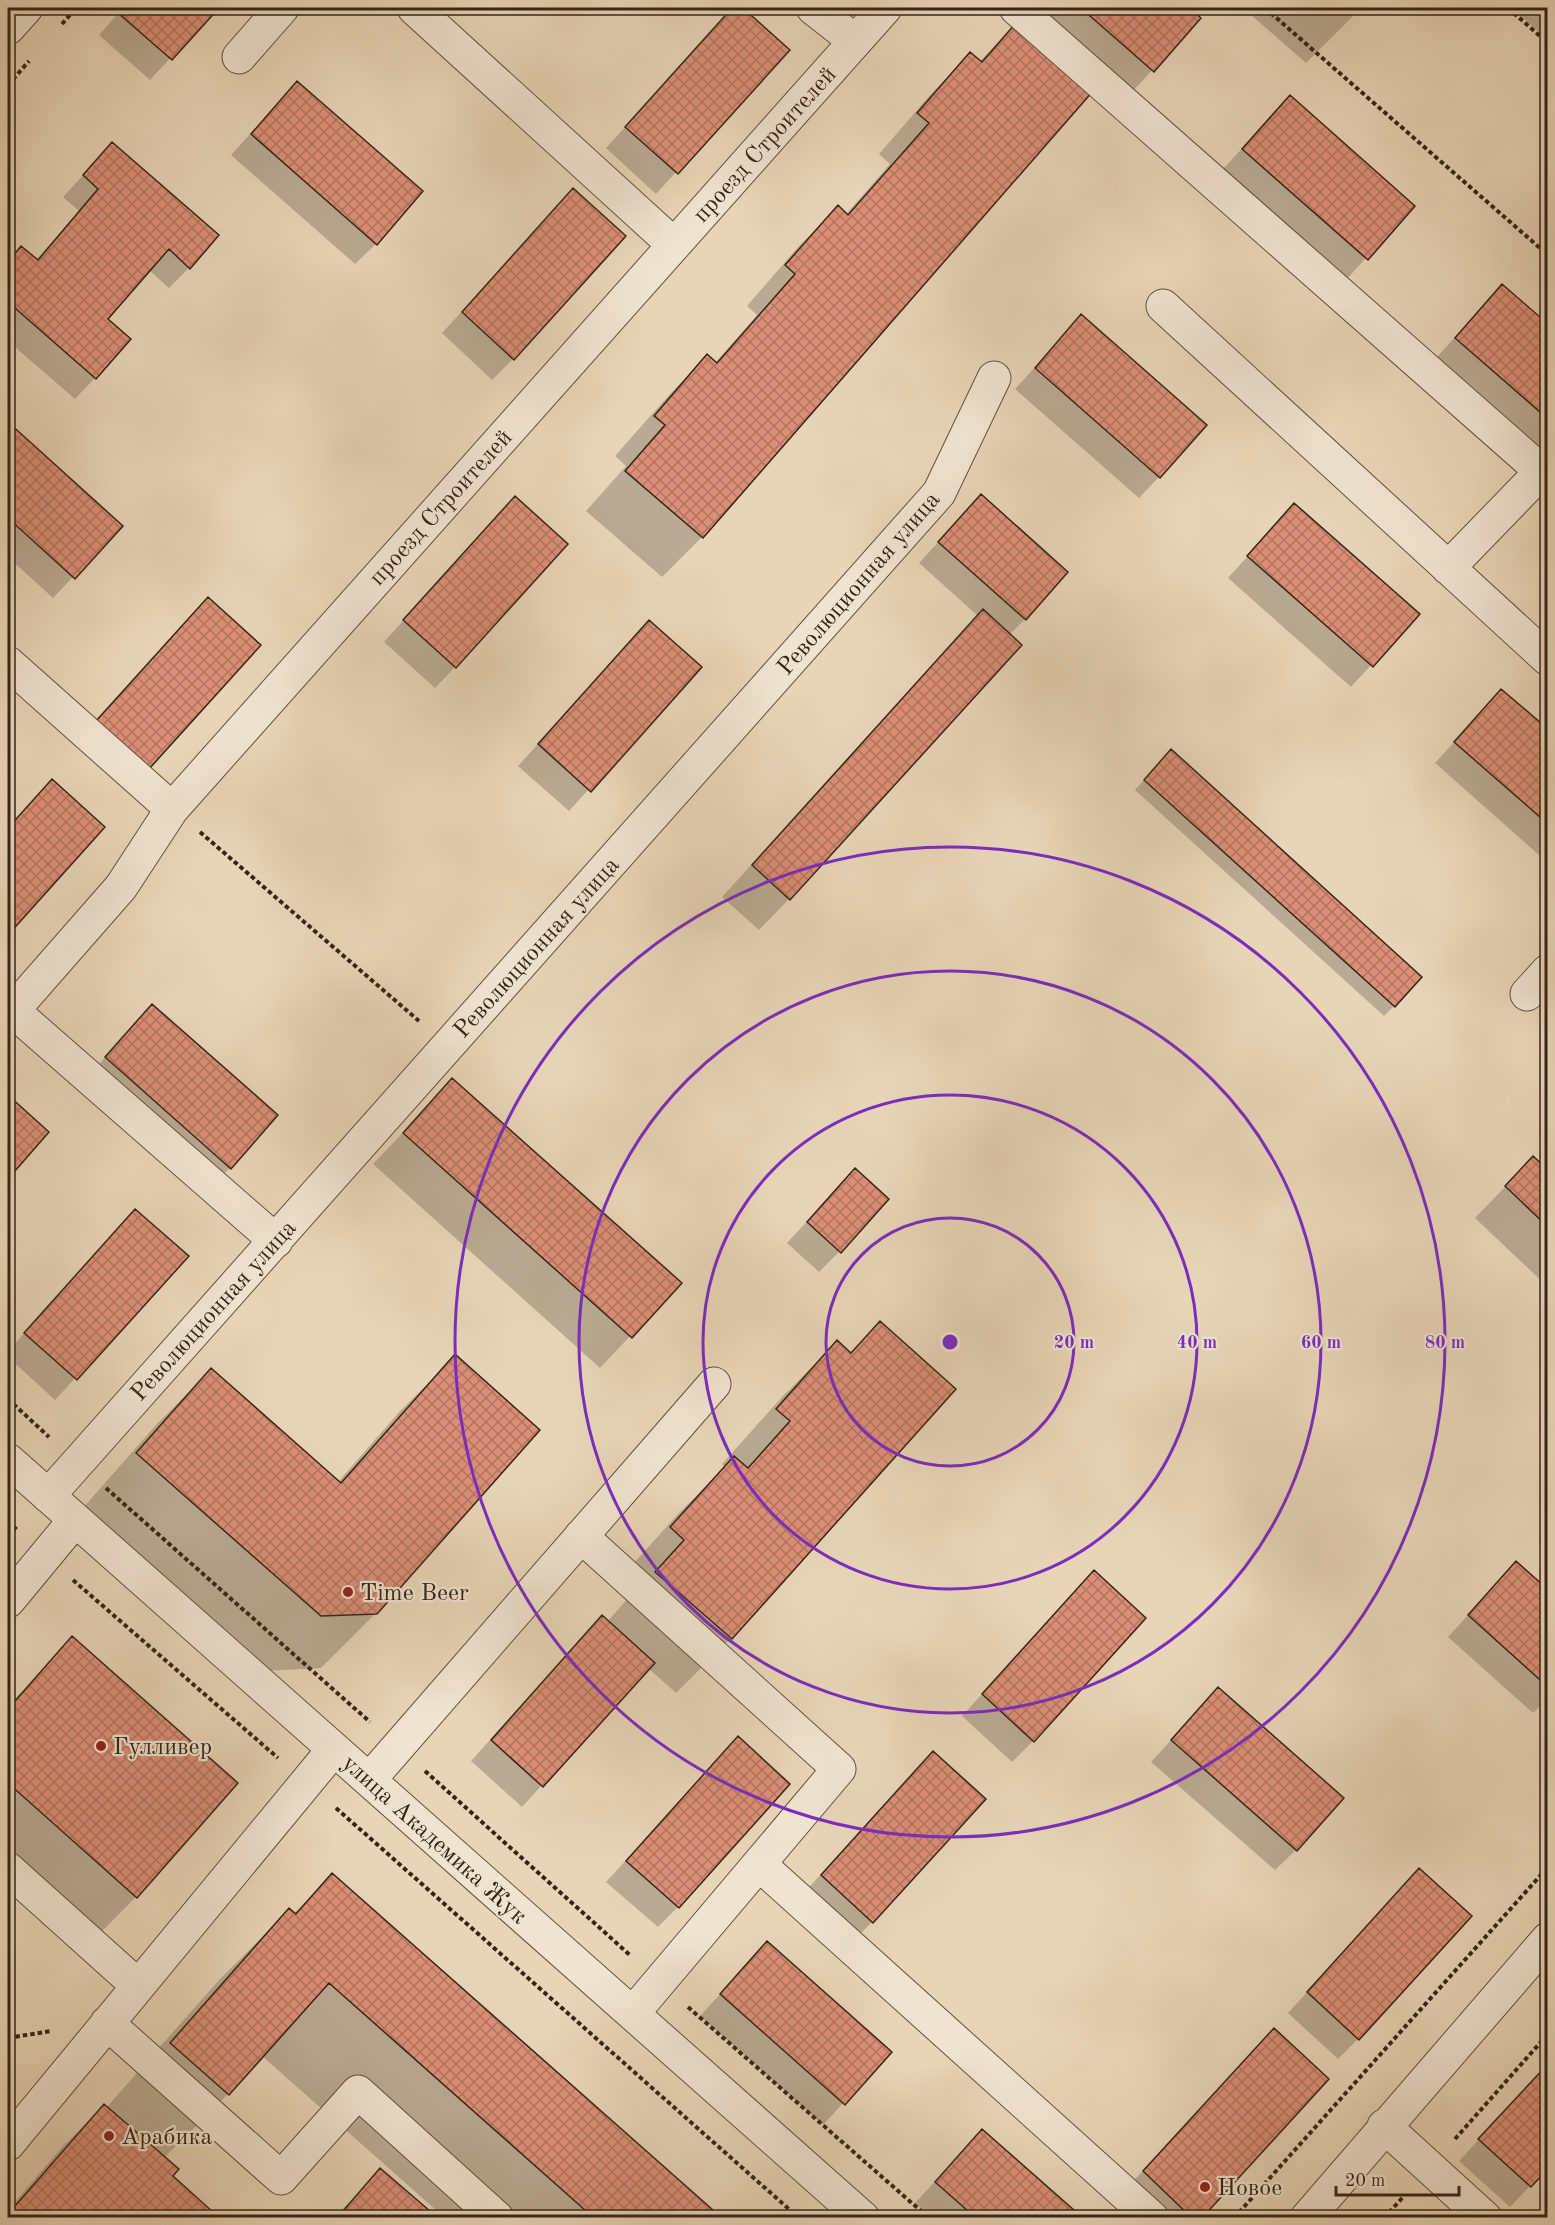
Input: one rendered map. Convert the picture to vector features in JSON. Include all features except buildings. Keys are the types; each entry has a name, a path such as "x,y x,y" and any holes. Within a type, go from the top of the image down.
{"street":[{"path":"8,28 26,8"},
{"path":"238,57 282,8"},
{"path":"414,8 674,245"},
{"path":"813,8 855,41"},
{"name":"проезд Строителей","path":"10,1013 122,887 172,808 885,8"},
{"path":"1016,8 1544,475 1448,568"},
{"path":"1163,306 1548,659"},
{"name":"Революционная улица","path":"48,1496 939,493 993,378"},
{"path":"8,663 172,808"},
{"path":"10,1013 276,1240"},
{"path":"369,1780 714,1384"},
{"name":"улица Академика Жук","path":"8,1460 863,2217"},
{"path":"8,1600 75,1520"},
{"path":"581,1536 839,1769 633,2013"},
{"path":"8,2144 334,1749"},
{"path":"759,1864 1152,2217"},
{"path":"8,1869 137,1985"},
{"path":"1307,2217 1548,1939"},
{"path":"108,2024 280,2178 358,2092 497,2217"},
{"path":"1384,2127 1485,2217"}],"path":[{"path":"1265,8 1548,255"},
{"path":"1508,8 1548,43"},
{"path":"172,808 448,1046"},
{"path":"8,1399 660,1982 929,2217"},
{"path":"8,1521 799,2217"},
{"path":"1234,2217 1548,1867"},
{"path":"1384,2217 1548,2034"}],"place":[{"name":"Time Beer","path":"348,1592"},
{"name":"Гулливер","path":"101,1746"},
{"name":"Арабика","path":"109,2136"},
{"name":"Новое","path":"1205,2187"}]}
